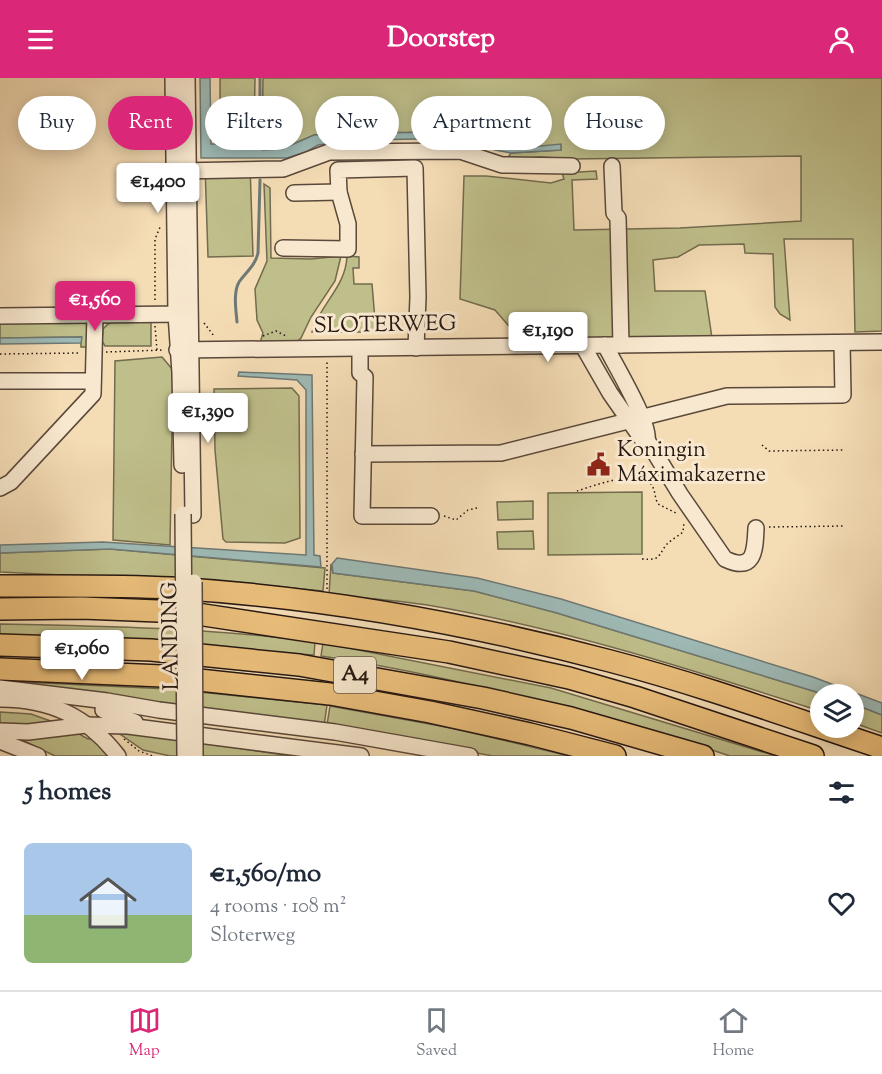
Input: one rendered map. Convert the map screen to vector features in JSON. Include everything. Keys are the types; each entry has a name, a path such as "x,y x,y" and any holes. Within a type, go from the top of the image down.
{"highway":[{"path":"0,586 78,585 205,591 436,621 612,661 708,690 882,748"},
{"name":"A4","path":"0,609 82,608 184,612 449,652 569,678 635,697 813,756"},
{"name":"A4","path":"0,645 151,650 299,665 483,698 582,721 703,756"},
{"name":"A4","path":"0,669 162,676 330,694 430,712 615,756"}],"street":[{"path":"173,78 181,170 188,515"},
{"path":"181,170 187,78"},
{"path":"181,170 284,169 318,155 341,152 460,152 502,165 572,166"},
{"path":"612,166 614,213 618,218 613,345 642,439 647,440 724,559 742,563 751,559 755,551 756,528"},
{"path":"283,248 348,249 348,224 339,192 338,170 415,168 418,297 416,348"},
{"path":"294,193 339,192"},
{"path":"0,316 183,314"},
{"path":"0,488 11,482 93,394 95,315"},
{"name":"SLOTERWEG","path":"184,350 882,342"},
{"path":"363,454 493,454 727,396 843,395 842,343"},
{"path":"583,346 614,398 635,419"},
{"path":"365,349 360,373 365,377 362,516 431,516"},
{"path":"0,381 93,381"},
{"path":"614,398 627,389"},
{"name":"LANDING","path":"185,756 188,515"},
{"name":"LANDING","path":"188,515 195,756"},
{"path":"0,688 335,732 471,756"},
{"path":"0,699 103,710 159,710"},
{"path":"49,704 86,725 99,735 118,756"},
{"path":"103,710 152,729"},
{"path":"0,731 28,732 86,725 128,726 361,756"},
{"path":"333,754 335,732"},
{"path":"0,741 38,756"}],"path":[{"path":"156,350 155,239 164,220"},
{"path":"183,314 199,316 216,339"},
{"path":"260,337 276,331 291,338"},
{"path":"327,349 327,592"},
{"path":"762,445 769,451 843,450"},
{"path":"578,491 600,483 633,477 642,478 651,484 658,504 680,516"},
{"path":"431,516 456,519 468,510 477,508"},
{"path":"642,559 655,560 661,555 666,545 683,532 685,526 683,519"},
{"path":"756,528 845,526"}],"green space":[{"path":"220,78 255,78 255,96 220,96"},
{"path":"263,78 882,78 882,331 855,332 853,239 784,239 790,320 780,314 775,307 773,254 745,253 744,244 699,245 678,257 653,260 655,291 705,291 712,338 521,340 495,310 460,299 464,176 551,183 564,179 562,173 596,171 597,179 572,180 574,230 680,228 801,221 801,156 507,159 511,153 561,150 561,145 552,146 552,96 411,96 411,132 399,133 399,96 315,96 315,135 303,140 303,96 263,96"},
{"path":"250,165 253,256 208,257 205,166"},
{"path":"264,184 270,188 271,258 311,259 341,256 335,281 296,343 260,343 263,333 257,320 255,289 267,261"},
{"path":"347,256 359,257 359,268 353,268 354,284 372,284 376,332 312,332 338,286 346,267"},
{"path":"118,320 151,320 151,346 105,346 102,341 103,329"},
{"path":"85,321 88,326 88,347 81,347 81,337 0,338 0,322"},
{"path":"162,357 173,370 170,545 113,540 115,361"},
{"path":"292,388 299,396 300,538 285,543 226,542 223,539 215,450 214,389"},
{"path":"642,492 642,554 548,555 548,493"},
{"path":"533,501 533,519 498,520 497,502"},
{"path":"533,531 534,549 498,549 497,532"},
{"path":"110,549 325,568 323,591 251,584 0,572 0,553"},
{"path":"331,564 333,573 474,591 557,613 810,690 810,708 677,666 531,626 420,604 329,595"},
{"path":"0,624 158,628 276,637 315,642 314,655 0,636"},
{"path":"323,643 551,688 776,756 730,756 514,695 418,673 321,656"},
{"path":"0,681 169,689 327,705 324,726 0,686"},
{"path":"330,706 457,729 569,756 493,756 327,725"},
{"path":"864,708 882,715 882,733 864,727"},
{"path":"0,712 31,714 62,725 0,728"},
{"path":"70,729 88,739 98,738 115,756 55,756 10,734"},
{"path":"117,732 147,732 291,756 170,756 143,750"}],"water":[{"path":"200,78 210,78 210,96 205,96 205,150 303,150 303,140 315,135 315,147 287,158 201,158"},
{"path":"411,132 411,139 399,139 399,133"},
{"path":"561,144 561,150 511,153 495,150 552,150 552,145"},
{"path":"82,337 81,343 0,344 0,338"},
{"path":"239,372 312,375 314,555 320,556 321,567 110,549 0,553 0,545 103,542 306,555 306,390 297,380 238,376"},
{"path":"337,558 477,578 561,599 832,684 810,684 810,690 557,613 474,591 333,573 332,564"},
{"path":"864,696 882,703 882,715 864,708"}],"waterway":[{"path":"260,78 260,96"},
{"path":"237,322 235,302 237,286 253,265 258,253 260,180"}],"place":[{"name":"Koningin Máximakazerne","path":"599,464"}]}
